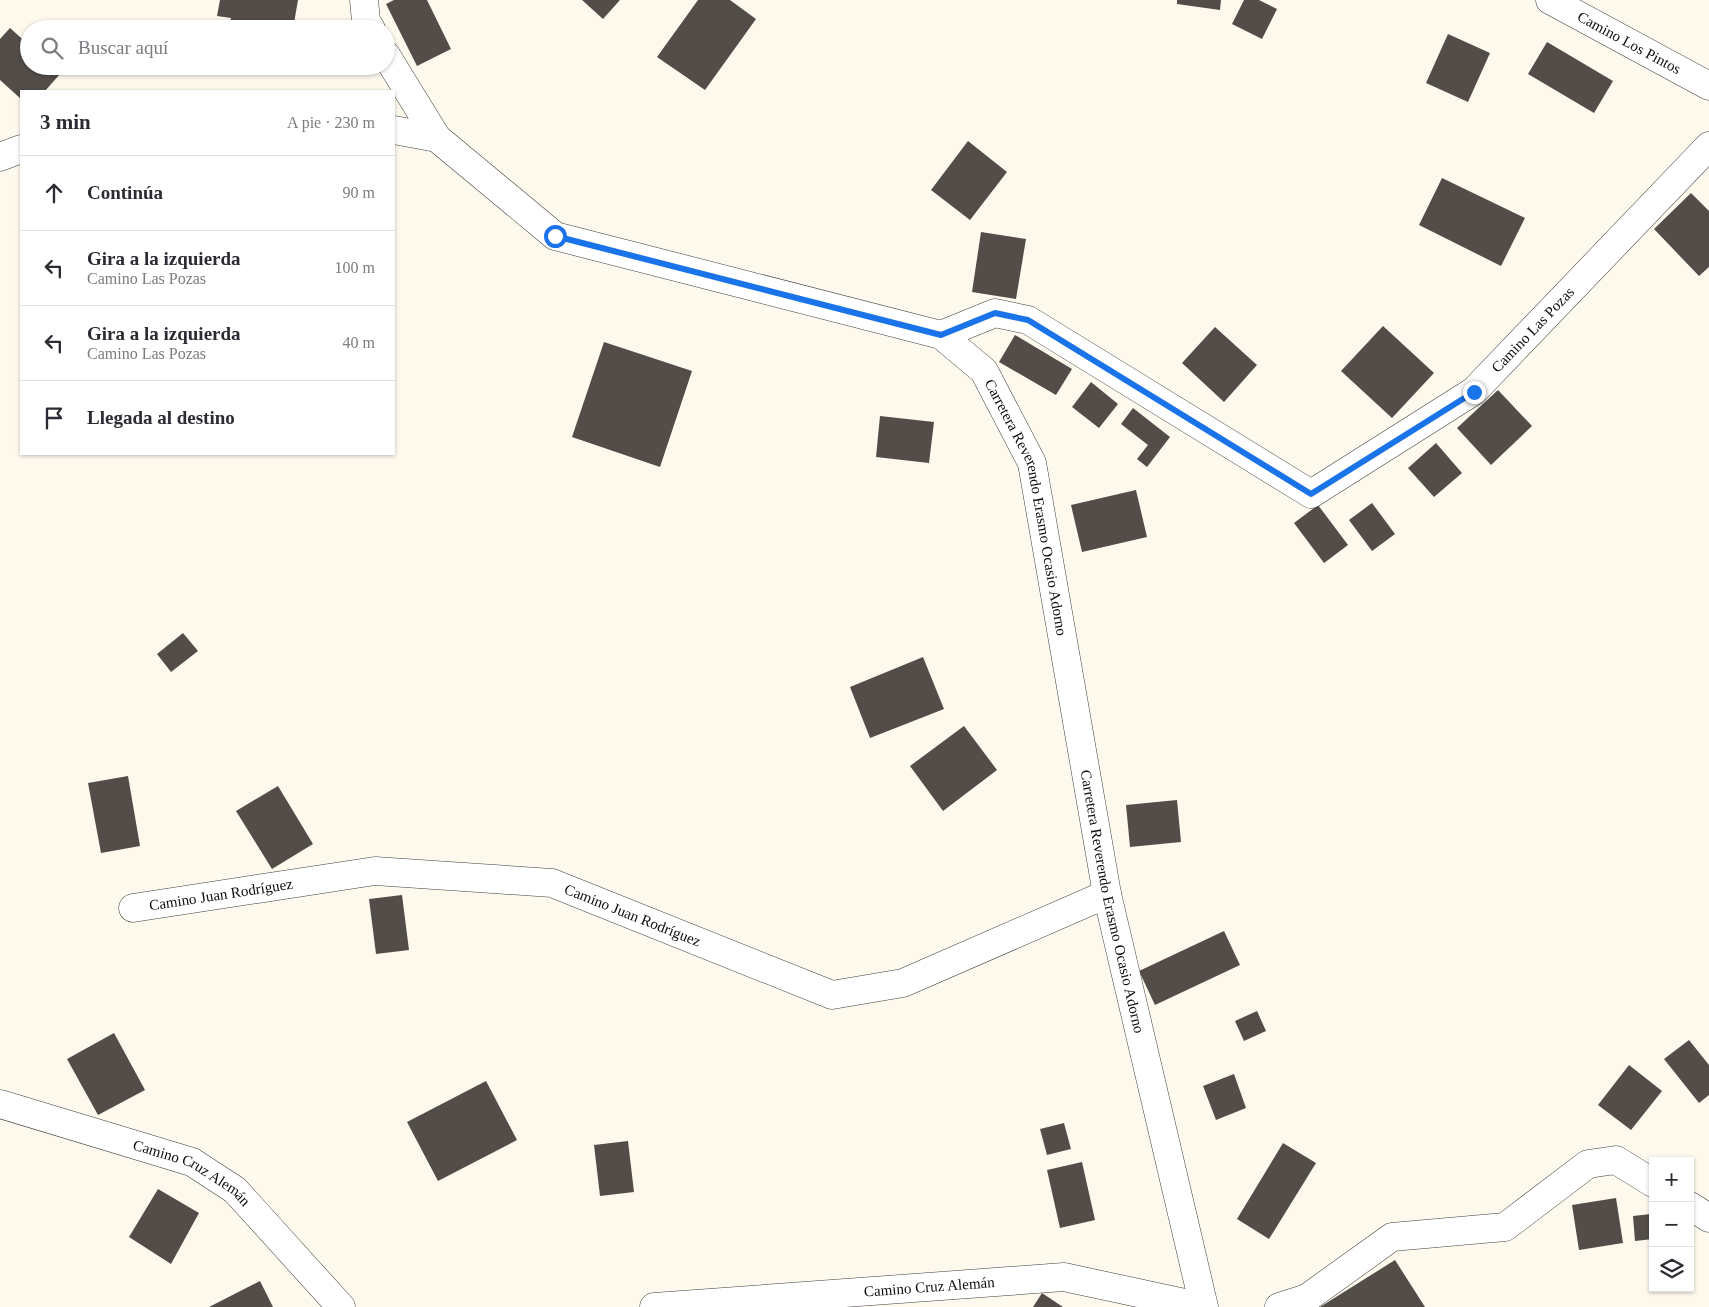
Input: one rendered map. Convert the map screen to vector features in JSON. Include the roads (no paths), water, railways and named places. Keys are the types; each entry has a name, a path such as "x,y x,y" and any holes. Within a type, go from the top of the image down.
{"street":[{"path":"364,0 366,20"},
{"name":"Camino Los Pintos","path":"1550,0 1709,86"},
{"name":"Carretera Reverendo Erasmo Ocasio Adorno","path":"395,70 437,138 555,236 941,335 984,371 1032,463 1107,894 1204,1307"},
{"path":"395,130 437,138"},
{"name":"Camino Las Pozas","path":"941,335 995,313 1028,320 1311,494 1474,392 1709,146"},
{"path":"0,157 20,149"},
{"name":"Camino Juan Rodríguez","path":"133,908 375,871 552,883 832,995 903,983 1107,894"},
{"name":"Camino Cruz Alemán","path":"0,1104 192,1162 235,1190 341,1307"},
{"path":"1279,1307 1307,1298 1392,1237 1505,1227 1588,1164 1616,1160 1649,1181"},
{"path":"1694,1209 1709,1218"},
{"name":"Camino Cruz Alemán","path":"654,1307 1064,1277 1204,1307"}]}
